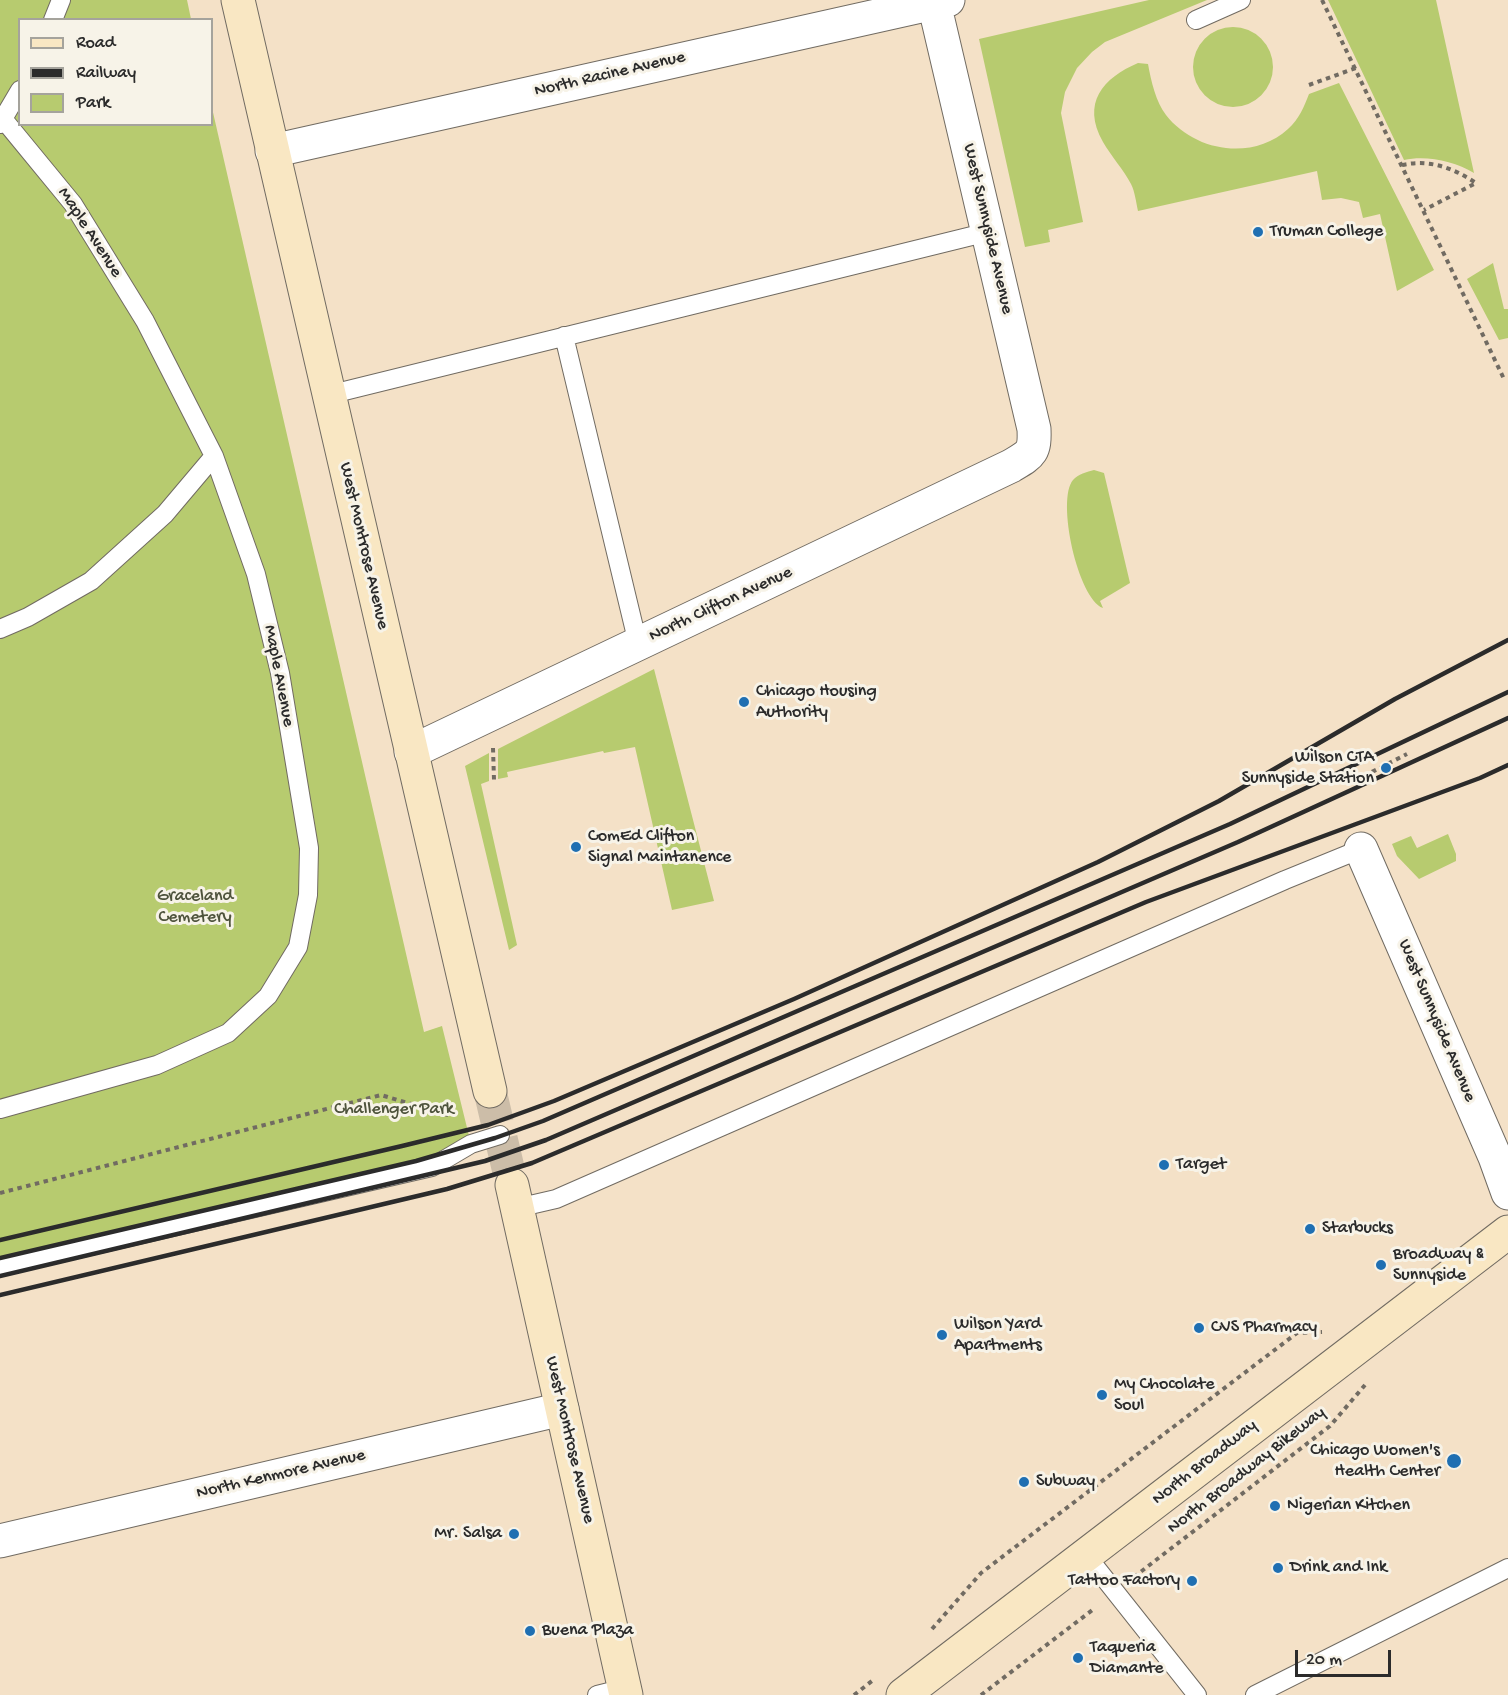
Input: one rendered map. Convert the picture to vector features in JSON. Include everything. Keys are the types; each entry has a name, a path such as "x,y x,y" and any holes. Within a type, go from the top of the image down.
{"main road":[{"name":"West Montrose Avenue","path":"238,0 490,1091"},
{"name":"West Montrose Avenue","path":"514,1196 562,1408 616,1693"},
{"name":"North Broadway","path":"892,1684 1086,1555 1508,1232"}],"street":[{"name":"North Racine Avenue","path":"272,151 941,1"},
{"name":"West Sunnyside Avenue","path":"941,1 988,232 1034,429 1035,445 1030,455"},
{"name":"North Clifton Avenue","path":"411,752 1030,455"},
{"name":"West Sunnyside Avenue","path":"1361,849 1495,1157 1508,1193"},
{"name":"North Kenmore Avenue","path":"0,1541 562,1408"}],"lane":[{"path":"54,18 61,0"},
{"path":"1196,20 1241,0"},
{"path":"2,122 18,94"},
{"name":"Maple Avenue","path":"0,1109 158,1065 228,1033 268,996 298,947 308,895 309,848 284,696 256,574 214,456 145,321 73,204 2,122"},
{"path":"328,395 988,232"},
{"path":"564,336 638,644"},
{"path":"0,629 28,617 91,581 165,514 214,456"},
{"path":"514,1196 556,1199 1285,880 1361,849"},
{"path":"0,1267 432,1167 471,1144 500,1135"},
{"path":"1086,1555 1197,1695"},
{"path":"1255,1695 1508,1568"}],"path":[{"path":"1322,0 1504,379"},
{"path":"1309,85 1356,68"},
{"path":"1402,165 1431,163 1458,172 1476,183 1424,210"},
{"path":"489,740 494,751 494,780"},
{"path":"1364,776 1407,754"},
{"path":"0,1193 381,1095 451,1116"},
{"path":"931,1629 981,1573 1297,1333 1380,1329"},
{"name":"North Broadway Bikeway","path":"981,1695 1330,1426 1373,1377"},
{"path":"854,1695 892,1684"}],"green space":[{"name":"Graceland Cemetery","path":"0,0 187,0 191,18 18,18 18,126 213,126 213,112 424,1032 442,1026 471,1144 459,1152 0,1267"},
{"path":"1149,0 1207,0 1105,42 1077,68 1065,92 1061,113 1083,222 1048,230 1050,242 1025,247 979,39"},
{"path":"1328,0 1436,0 1474,173 1440,160 1421,158 1404,160"},
{"path":"1233,27 1248,30 1261,39 1270,52 1273,67 1270,82 1261,95 1248,104 1233,107 1218,104 1205,95 1196,82 1193,67 1196,52 1205,39 1218,30"},
{"path":"1138,63 1148,64 1159,104 1178,128 1208,144 1225,148 1258,146 1274,139 1295,121 1309,94 1339,83 1434,270 1397,291 1380,214 1363,218 1359,202 1341,198 1322,200 1317,171 1138,211 1131,184 1103,142 1094,115 1095,104 1106,84"},
{"path":"1493,263 1504,309 1508,309 1508,338 1499,340 1467,279"},
{"path":"1094,470 1104,473 1130,583 1100,601 1103,608 1094,601 1085,587 1072,548 1068,527 1068,491 1073,480"},
{"path":"654,669 714,901 672,910 635,747 604,753 603,751 507,772 508,777 498,779 498,749"},
{"path":"489,753 489,781 481,784 517,945 509,950 465,766"},
{"path":"1448,834 1456,854 1456,861 1419,879 1397,856 1392,844 1411,836 1417,848"}],"tunnel":[{"path":"490,1091 512,1185"}],"railway":[{"path":"0,1240 488,1125 554,1101 794,999 1098,862 1219,801 1395,699 1508,640"},
{"path":"0,1258 416,1161 543,1121 1230,824 1508,692"},
{"path":"0,1276 485,1161 546,1140 1238,842 1508,718"},
{"path":"0,1295 447,1189 532,1163 1146,902 1480,778 1508,765"}],"place":[{"name":"Truman College","path":"1258,232"},
{"name":"Chicago Housing Authority","path":"744,702"},
{"name":"Wilson CTA Sunnyside Station","path":"1386,768"},
{"name":"ComEd Clifton Signal Maintanence","path":"576,847"},
{"name":"Target","path":"1164,1165"},
{"name":"Starbucks","path":"1310,1229"},
{"name":"Broadway & Sunnyside","path":"1381,1265"},
{"name":"CVS Pharmacy","path":"1199,1328"},
{"name":"Wilson Yard Apartments","path":"942,1335"},
{"name":"My Chocolate Soul","path":"1102,1395"},
{"name":"Chicago Women's Health Center","path":"1454,1461"},
{"name":"Subway","path":"1024,1482"},
{"name":"Nigerian Kitchen","path":"1275,1506"},
{"name":"Mr. Salsa","path":"514,1534"},
{"name":"Drink and Ink","path":"1278,1568"},
{"name":"Tattoo Factory","path":"1192,1581"},
{"name":"Buena Plaza","path":"530,1631"},
{"name":"Taqueria Diamante","path":"1078,1658"}],"park label":[{"name":"Challenger Park","path":"394,1110"}]}
